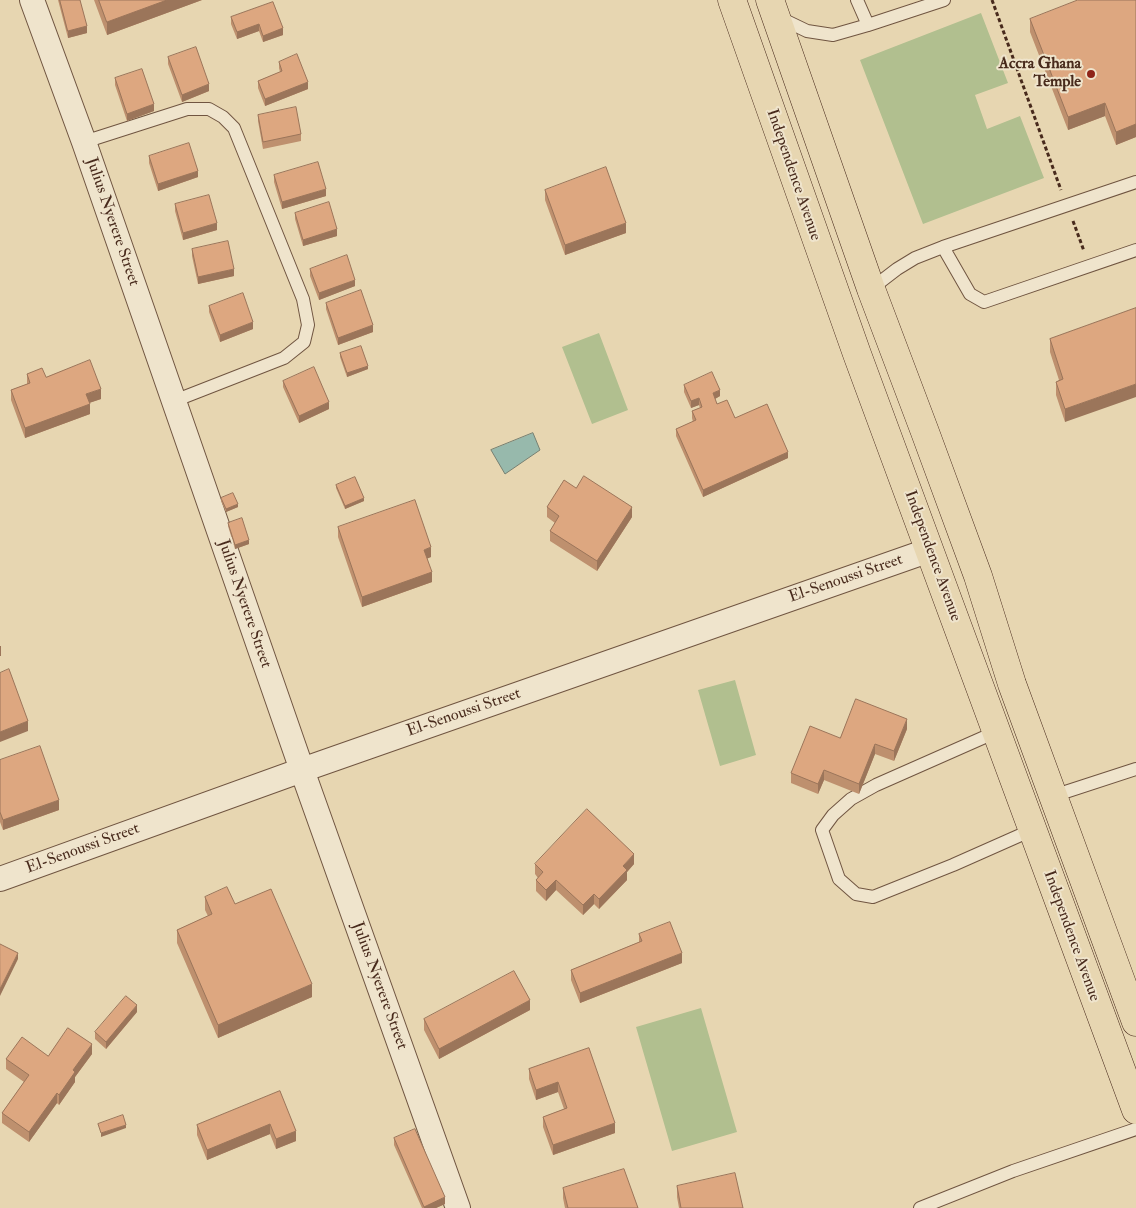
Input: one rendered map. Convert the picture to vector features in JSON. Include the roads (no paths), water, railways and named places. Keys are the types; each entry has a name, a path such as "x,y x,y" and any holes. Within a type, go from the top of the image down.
{"main road":[{"name":"Independence Avenue","path":"732,0 857,354 1136,1110"},
{"name":"Independence Avenue","path":"773,8 871,289 978,576 1012,684 1136,1022"}],"street":[{"name":"Julius Nyerere Street","path":"32,0 84,142 302,770 458,1208"},
{"name":"El-Senoussi Street","path":"0,879 302,770 930,550"}],"lane":[{"path":"857,0 868,26"},
{"path":"773,8 807,31 833,35 868,26 944,0"},
{"path":"84,142 187,108 209,109 223,117 234,128 303,299 308,325 304,342 284,358 174,401"},
{"path":"871,289 915,258 1136,182"},
{"path":"943,247 970,294 984,302 1136,250"},
{"path":"996,732 876,785 851,799 833,815 822,830 839,878 856,894 873,897 953,865 1032,830"},
{"path":"1053,796 1136,769"},
{"path":"920,1208 1013,1171 1136,1129"}],"place":[{"name":"Accra Ghana Temple","path":"1091,74"}]}
